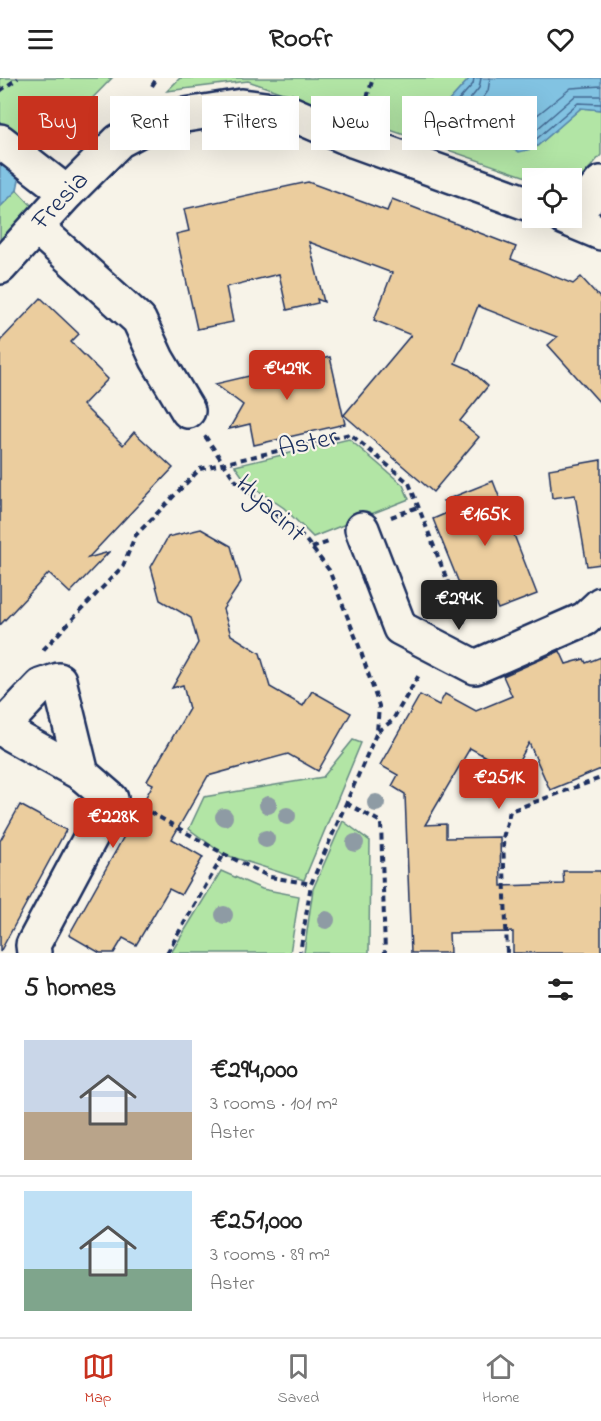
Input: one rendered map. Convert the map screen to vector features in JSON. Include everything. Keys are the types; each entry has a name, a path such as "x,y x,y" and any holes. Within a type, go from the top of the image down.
{"street":[{"name":"Fresia","path":"0,267 67,192 119,141 160,119 242,106 288,112 355,141 522,201"},
{"path":"0,141 67,192"},
{"path":"582,204 601,183"},
{"path":"582,225 601,233"},
{"path":"37,228 139,320 157,359 188,411"},
{"path":"362,529 400,628 475,667 585,618 601,604"},
{"path":"34,953 33,945 111,799 82,774 10,734 2,723 41,686 59,680 82,774"}],"path":[{"path":"0,91 18,78"},
{"name":"Hyacint","path":"188,411 235,480 305,539 329,570 359,646 378,706 378,732 311,884 300,953"},
{"name":"Aster","path":"59,680 43,650 123,566 135,536 200,469 350,434 409,483 481,664"},
{"path":"507,953 503,838 510,811 601,778"},
{"path":"346,803 381,822 385,953"},
{"path":"134,804 270,877 311,884"},
{"path":"167,953 224,854"}],"green space":[{"path":"0,78 112,78 94,96 18,96 18,150 0,136"},
{"path":"180,78 470,78 454,96 402,96 402,134 390,130 390,96 311,96 311,103 299,99 299,96 291,96 248,81 167,91"},
{"path":"581,108 601,110 601,155 582,177 582,168 522,168 522,176 448,150 537,150 537,146"},
{"path":"19,150 42,150 32,160"},
{"path":"17,190 33,207 0,251 0,207"},
{"path":"349,439 403,485 409,499 313,537 284,508 247,483 235,466"},
{"path":"353,740 361,743 304,880 223,854 189,829 204,797 323,777"},
{"path":"343,821 370,841 369,953 304,953 313,889"},
{"path":"221,871 262,889 299,896 290,953 171,953"}],"water":[{"path":"470,78 601,78 601,110 581,108 537,146 537,96 454,96"},
{"path":"0,159 19,180 17,190 0,207"}],"building":[{"path":"308,182 387,211 392,199 516,247 511,259 573,284 581,277 601,299 601,404 548,345 557,337 478,306 455,363 469,369 488,386 460,421 479,437 433,492 344,415 411,335 374,320 392,273 309,242 324,302 317,299 318,303 287,310 279,274 226,287 233,322 197,329 176,234 189,231 184,209"},
{"path":"41,298 79,334 71,342 108,379 83,405 123,445 134,432 173,468 88,558 109,552 70,593 49,573 0,625 0,341"},
{"path":"330,357 345,424 254,445 250,424 229,429 243,405 215,384"},
{"path":"601,460 601,564 587,566 575,495 552,498 549,469"},
{"path":"493,481 537,594 498,609 492,596 488,598 483,585 463,593 433,519 454,510 443,501"},
{"path":"201,529 231,546 241,582 223,609 231,635 260,653 270,687 303,706 312,691 351,713 318,771 288,754 208,776 172,839 203,857 181,895 169,889 136,945 123,938 114,953 100,953 69,935 153,784 147,781 189,709 183,685 172,688 198,643 191,618 160,600 151,567 168,537"},
{"path":"560,651 566,664 584,659 586,663 601,657 601,769 550,790 529,743 513,772 470,748 425,825 446,824 446,838 500,837 501,886 564,884 563,871 601,871 601,953 513,953 513,932 449,933 450,953 411,953 405,794 392,786 398,775 380,765 420,695 439,705 445,694 476,711 512,696 503,676"},
{"path":"20,805 66,830 0,952 0,841"}]}
